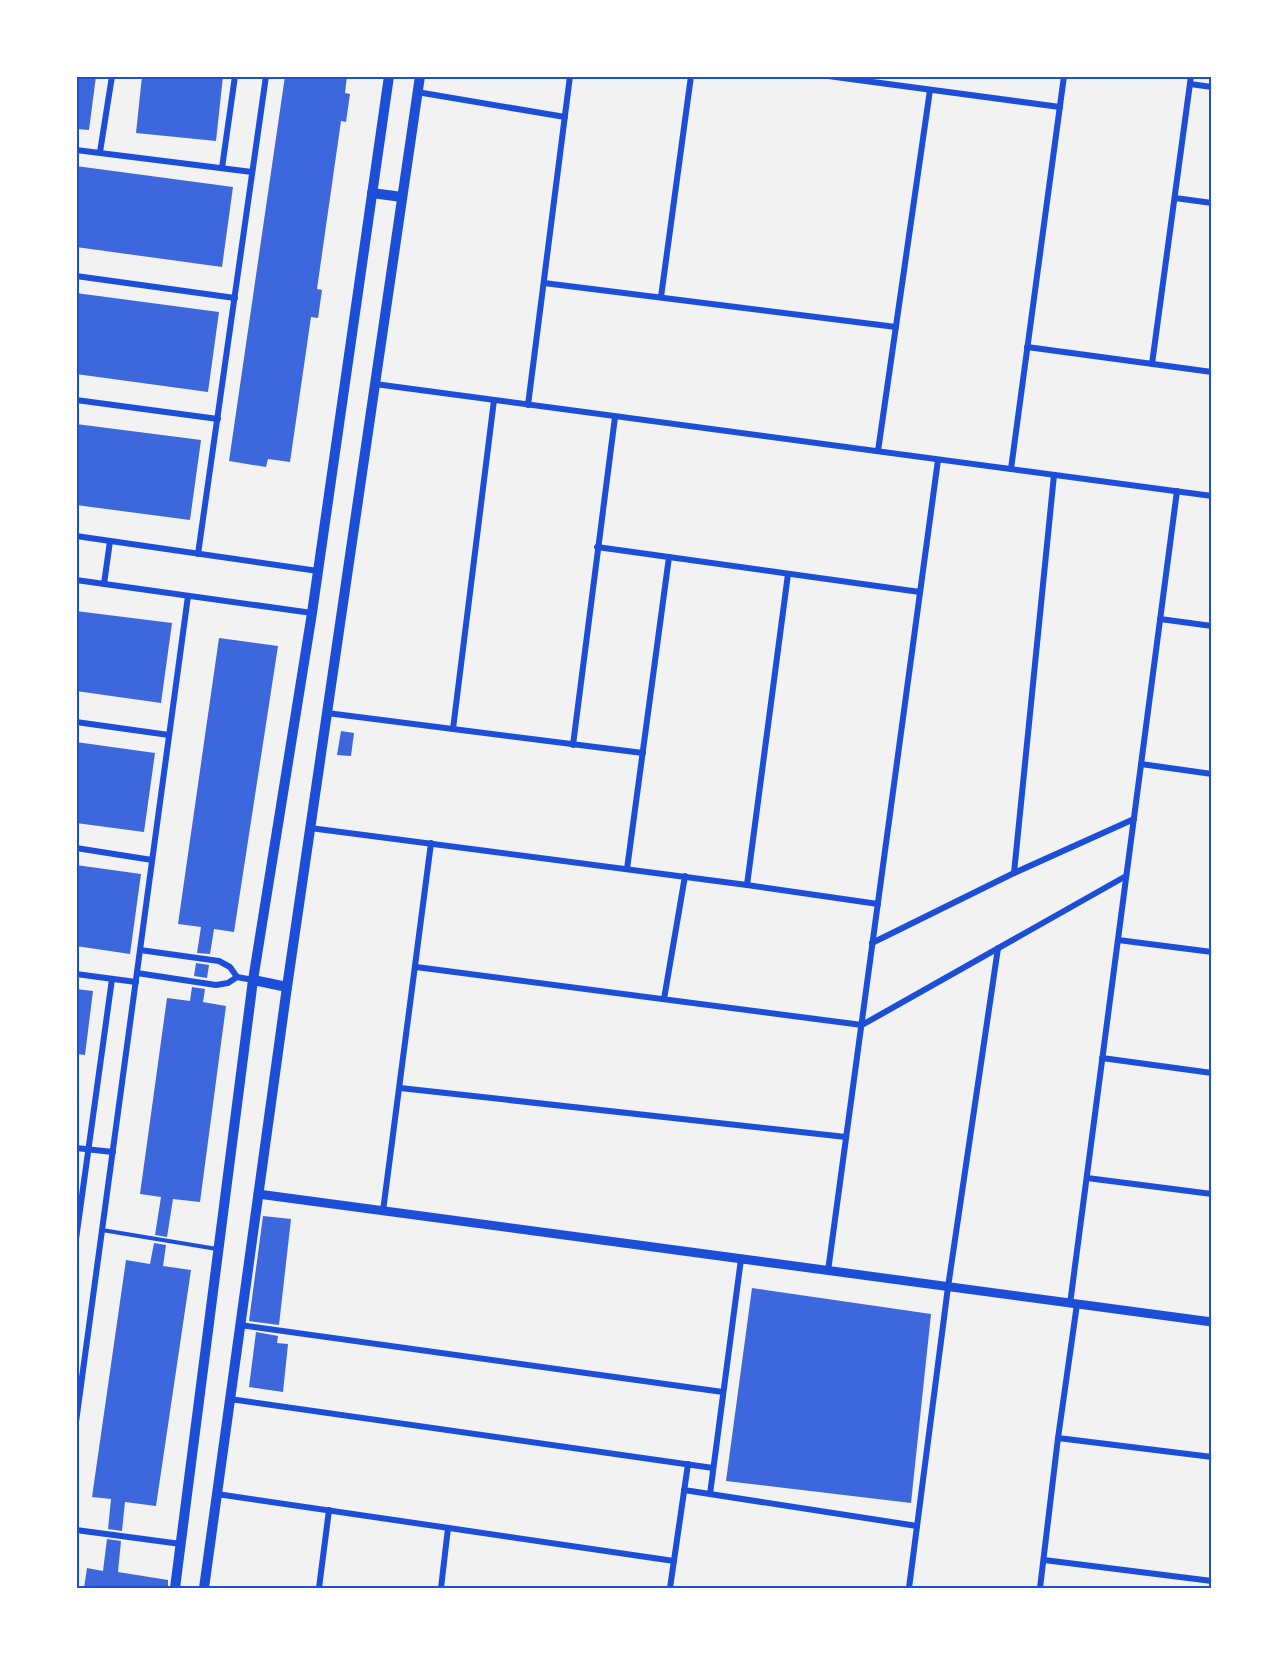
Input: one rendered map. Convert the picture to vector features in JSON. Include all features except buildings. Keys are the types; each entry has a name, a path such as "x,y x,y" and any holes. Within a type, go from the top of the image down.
{"main road":[{"path":"175,1588 253,980 312,614 389,76"},
{"path":"204,1588 287,987 420,76"},
{"path":"372,193 402,197"},
{"path":"253,980 287,987"}],"street":[{"path":"100,152 112,76"},
{"path":"222,168 235,76"},
{"path":"198,554 266,76"},
{"path":"528,405 570,76"},
{"path":"661,297 691,76"},
{"path":"828,76 1060,107"},
{"path":"1011,469 1064,76"},
{"path":"1152,364 1191,76"},
{"path":"1190,84 1212,87"},
{"path":"878,452 930,90"},
{"path":"417,92 565,117"},
{"path":"76,150 252,172"},
{"path":"1175,198 1212,203"},
{"path":"76,276 235,298"},
{"path":"544,283 896,327"},
{"path":"1027,347 1212,372"},
{"path":"375,384 1212,496"},
{"path":"76,400 218,419"},
{"path":"453,729 494,400"},
{"path":"573,745 615,417"},
{"path":"828,1271 938,459"},
{"path":"1014,873 1054,475"},
{"path":"1040,1588 1087,1178 1177,491"},
{"path":"76,536 318,571"},
{"path":"104,584 110,541"},
{"path":"597,547 920,592"},
{"path":"627,869 669,557"},
{"path":"747,885 788,574"},
{"path":"76,580 312,614"},
{"path":"76,1422 78,1392 189,596"},
{"path":"1160,619 1212,626"},
{"path":"327,713 643,753"},
{"path":"76,722 169,735"},
{"path":"1141,764 1212,774"},
{"path":"872,944 1014,873 1134,819"},
{"path":"310,828 685,876 878,904"},
{"path":"383,1211 431,843"},
{"path":"76,848 152,860"},
{"path":"664,999 685,876"},
{"path":"416,967 861,1025 1126,876"},
{"path":"1118,940 1212,952"},
{"path":"909,1588 948,1287 998,948"},
{"path":"140,951 219,962 230,967 237,977"},
{"path":"137,973 216,985 228,983 237,977 253,980"},
{"path":"76,974 136,982"},
{"path":"76,1239 112,979"},
{"path":"1102,1058 1212,1073"},
{"path":"400,1088 846,1137"},
{"path":"76,1148 113,1152"},
{"path":"1087,1178 1212,1194"},
{"path":"258,1194 1212,1322"},
{"path":"710,1494 741,1259"},
{"path":"240,1325 723,1392"},
{"path":"230,1398 713,1468"},
{"path":"1058,1438 1212,1457"},
{"path":"670,1588 688,1464"},
{"path":"684,1490 917,1526"},
{"path":"217,1494 674,1561"},
{"path":"319,1588 329,1510"},
{"path":"441,1588 448,1528"},
{"path":"76,1530 181,1544"},
{"path":"1044,1560 1212,1581"}],"lane":[{"path":"102,1230 219,1250"}]}
